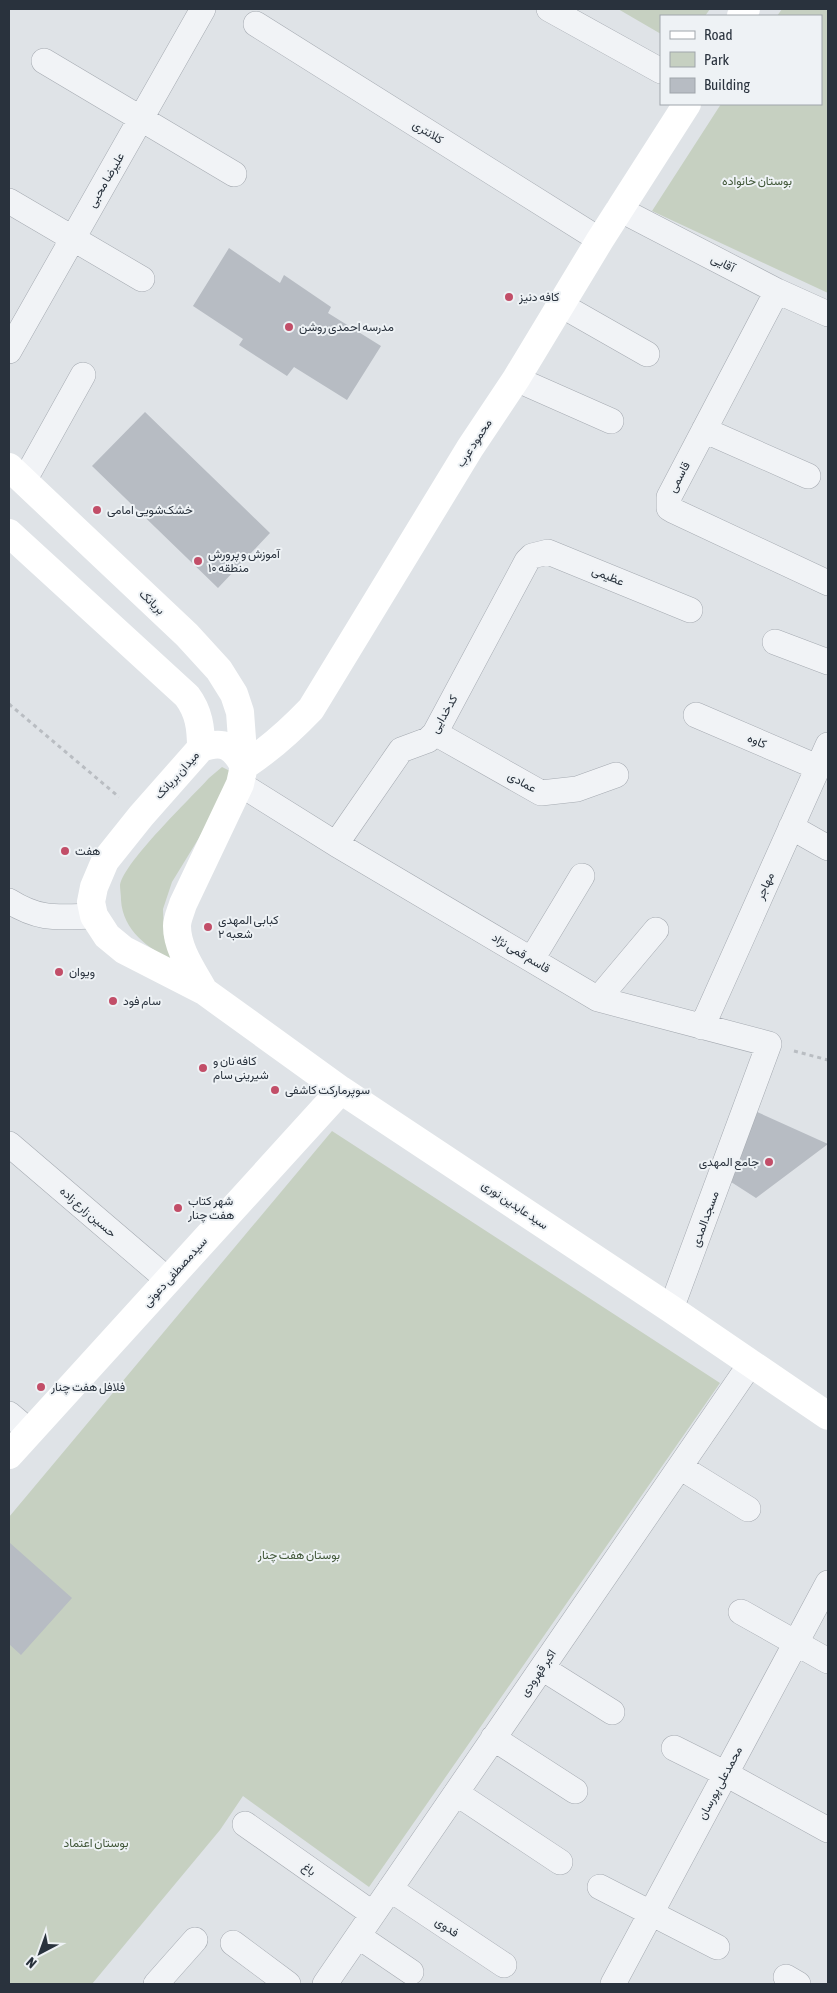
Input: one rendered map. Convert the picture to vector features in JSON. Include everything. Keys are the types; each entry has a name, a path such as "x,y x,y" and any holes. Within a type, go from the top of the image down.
{"main road":[{"name":"محمود عرب","path":"242,775 283,738 311,709 470,448 516,379 619,209 685,105"},
{"name":"بریانک","path":"16,474 187,634 219,670 234,694 240,712 242,775"},
{"path":"9,533 187,696 194,705 199,717 201,748"},
{"name":"میدان بریانک","path":"94,916 91,902 94,887 105,861 201,748 224,744 236,752 242,775"},
{"path":"204,991 182,949 178,939 177,924 183,904 242,775"},
{"path":"94,916 107,936 124,950 204,991"},
{"name":"سید عابدین نوری","path":"204,991 341,1090 671,1309 828,1416"},
{"name":"سیدمصطفی دعوتی","path":"9,1455 19,1422 168,1280 341,1090"}],"street":[{"name":"علیرضا محبی","path":"9,351 203,9"},
{"path":"549,9 660,70"},
{"name":"کلانتری","path":"256,24 600,240"},
{"path":"44,61 234,174"},
{"path":"9,201 142,278"},
{"name":"آقایی","path":"619,209 777,291 828,314"},
{"name":"قاسمی","path":"777,291 669,497 669,508 828,583"},
{"path":"561,305 647,354"},
{"path":"16,474 83,375"},
{"path":"516,379 611,421"},
{"path":"704,430 808,476"},
{"name":"عظیمی","path":"527,561 532,556 548,552 690,610"},
{"name":"کدخدایی","path":"336,844 401,750 428,740 435,733 527,561"},
{"path":"775,642 828,662"},
{"name":"کاوه","path":"696,715 817,767"},
{"name":"عمادی","path":"435,733 541,793 577,788 616,775"},
{"name":"مهاجر","path":"702,1027 828,745"},
{"name":"قاسم قمی نژاد","path":"242,775 336,844 598,999 769,1044"},
{"path":"791,828 828,848"},
{"path":"532,959 582,876"},
{"path":"9,901 23,910 38,916 53,918 94,916"},
{"path":"598,999 656,930"},
{"name":"مسجدالمدی","path":"671,1309 769,1044"},
{"name":"حسین زارع زاده","path":"9,1144 168,1280"},
{"name":"اکبر قهرودی","path":"325,1984 751,1363"},
{"path":"680,1466 748,1509"},
{"name":"محمدعلی پورسان","path":"612,1984 828,1583"},
{"path":"741,1612 828,1661"},
{"path":"542,1668 612,1712"},
{"path":"493,1738 575,1791"},
{"path":"674,1748 828,1830"},
{"path":"456,1793 560,1862"},
{"name":"باغ","path":"245,1824 373,1914"},
{"path":"600,1887 717,1947"},
{"name":"فدوی","path":"390,1889 504,1965"},
{"path":"358,1936 411,1972"},
{"path":"156,1984 195,1940"},
{"path":"233,1943 288,1984"}],"path":[{"path":"9,704 142,816"},
{"path":"769,1044 828,1060"}],"green space":[{"path":"618,9 710,9 706,15 660,15 660,33"},
{"name":"بوستان خانواده","path":"782,9 828,9 828,293 652,211 720,105 822,105 822,15 778,15"},
{"path":"222,767 230,771 235,779 172,882 163,909 164,937 173,961 146,944 126,921 120,885 124,874 145,846 209,778"},
{"name":"بوستان هفت چنار","path":"332,1131 720,1383 369,1887 243,1796 220,1830 92,1984 9,1984 9,1517"}],"building":[{"path":"229,248 280,283 284,275 331,307 328,313 381,346 347,400 294,367 287,376 239,345 243,339 193,306"},
{"path":"145,412 270,533 218,588 92,466"},
{"name":"جامع المهدی","path":"755,1111 828,1144 756,1198 728,1180"},
{"path":"10,1543 72,1598 21,1655 9,1644"}],"place":[{"name":"کافه دنیز","path":"509,297"},
{"name":"مدرسه احمدی روشن","path":"289,327"},
{"name":"خشک‌شویی امامی","path":"97,510"},
{"name":"آموزش و پرورش منطقه ۱۰","path":"198,561"},
{"name":"هفت","path":"65,851"},
{"name":"کبابی المهدی شعبه ۲","path":"208,927"},
{"name":"ویوان","path":"59,972"},
{"name":"سام فود","path":"113,1001"},
{"name":"کافه نان و شیرینی سام","path":"203,1068"},
{"name":"سوپرمارکت کاشفی","path":"275,1090"},
{"name":"جامع المهدی","path":"769,1162"},
{"name":"شهر کتاب هفت چنار","path":"178,1208"},
{"name":"فلافل هفت چنار","path":"41,1387"}],"park label":[{"name":"بوستان اعتماد","path":"96,1843"}]}
